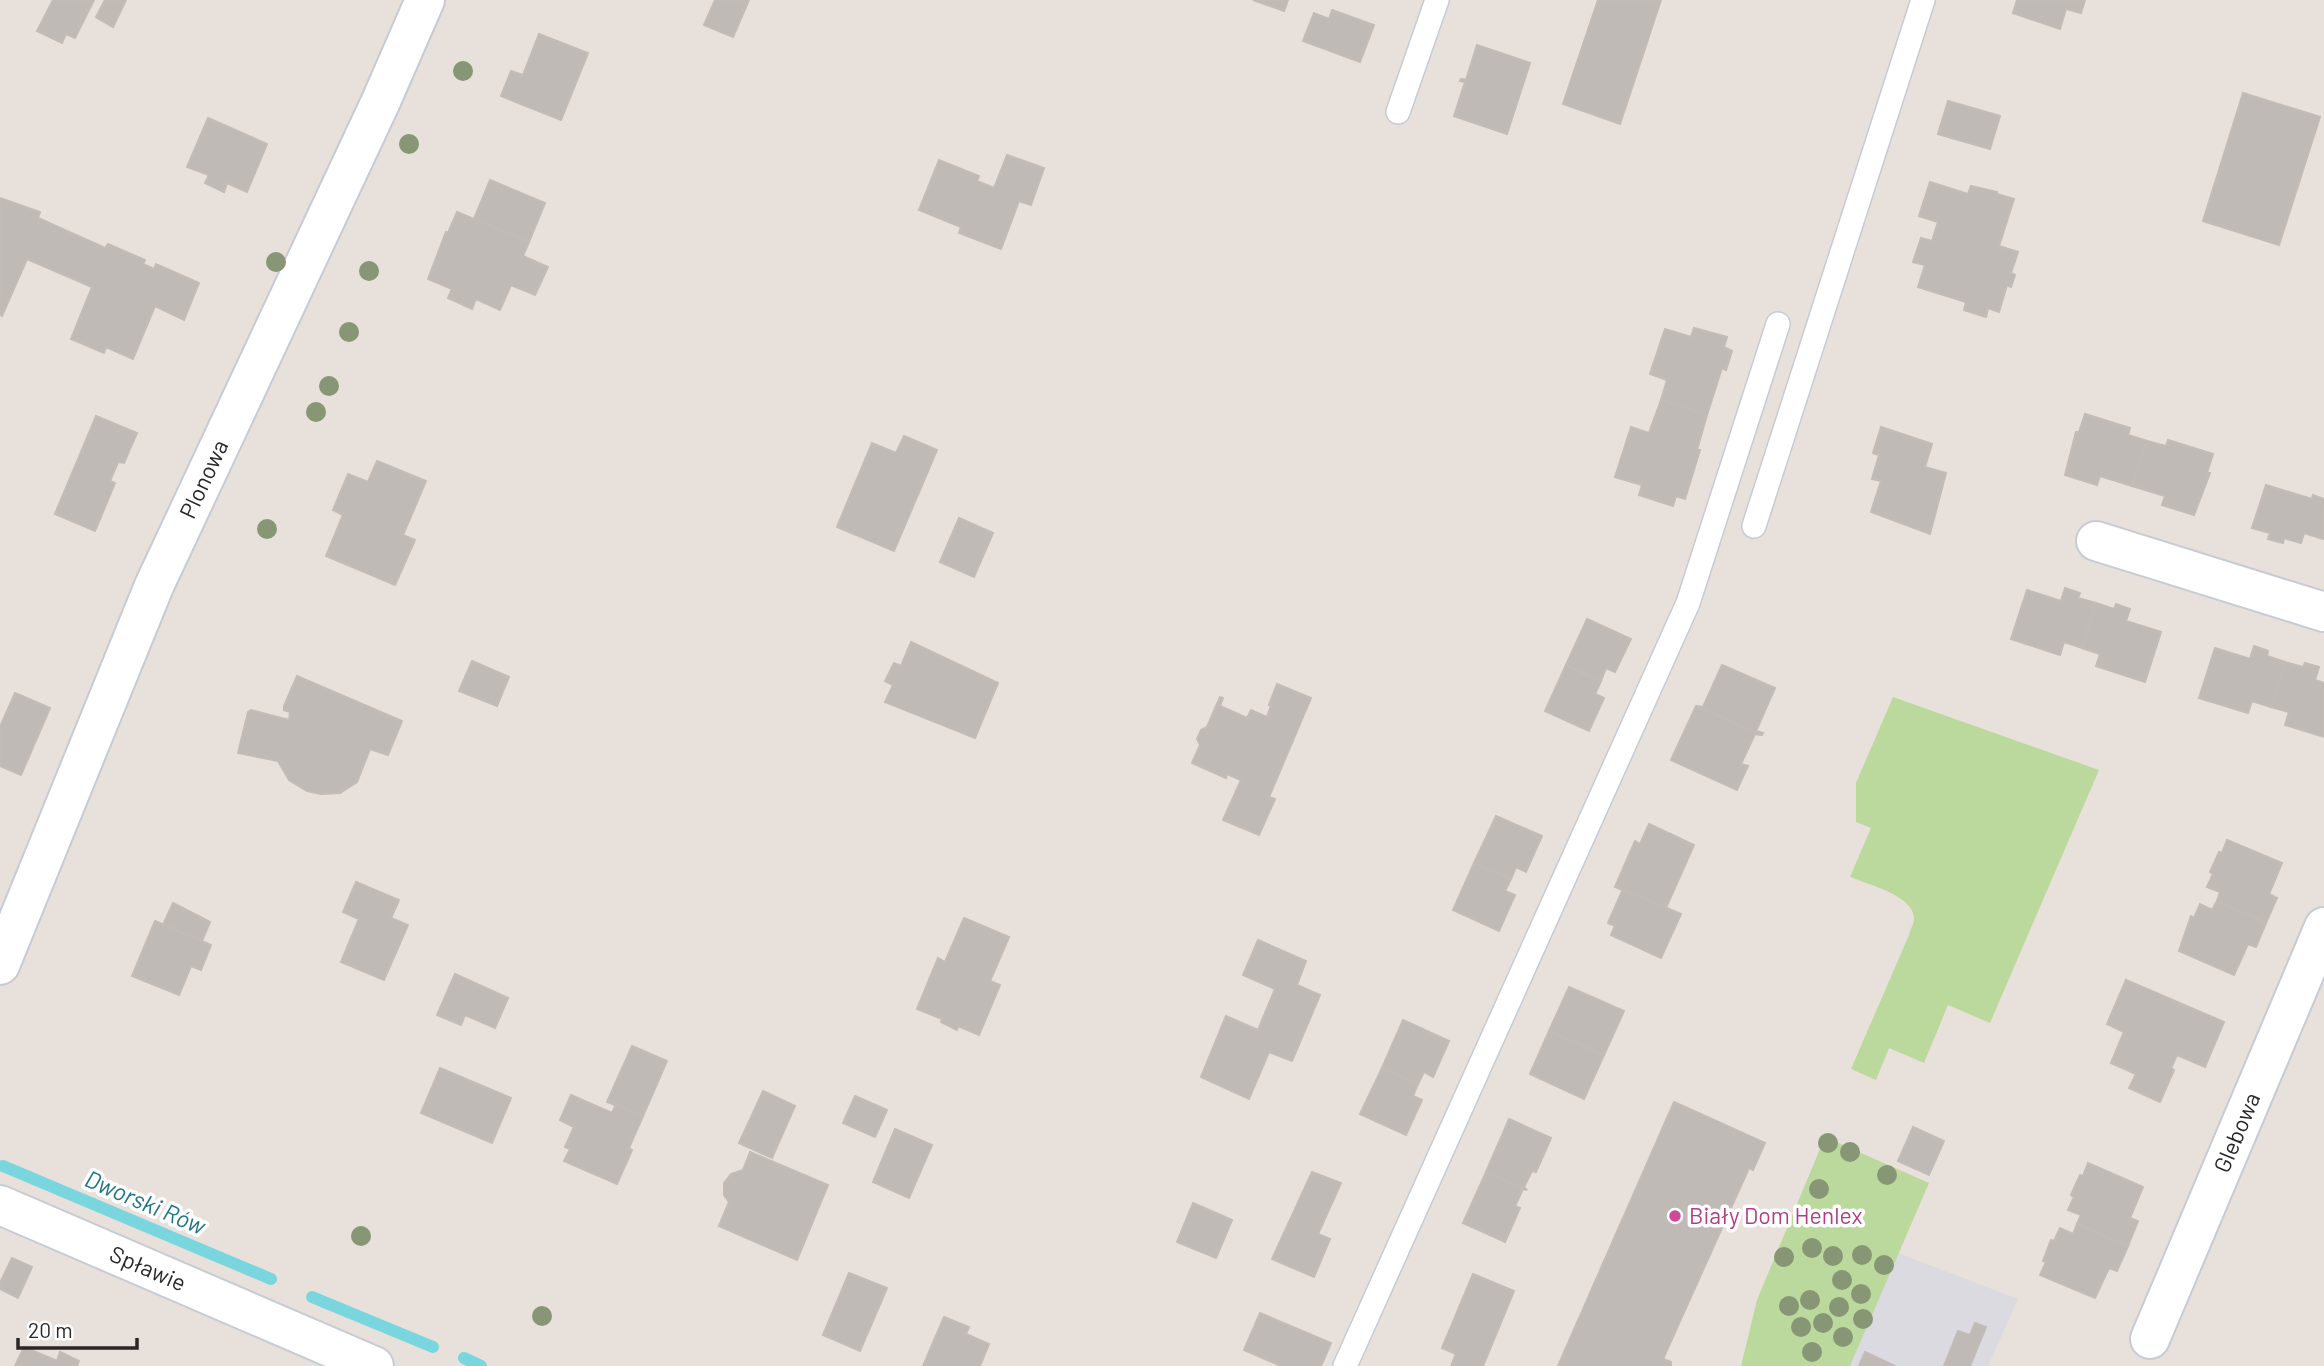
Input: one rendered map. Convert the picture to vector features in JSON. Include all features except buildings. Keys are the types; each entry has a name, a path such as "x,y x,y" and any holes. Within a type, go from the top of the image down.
{"street":[{"name":"Plonowa","path":"0,965 154,586 381,101 425,0"},
{"path":"2096,541 2324,612"},
{"name":"Glebowa","path":"2150,1339 2324,927"},
{"name":"Spławie","path":"0,1205 374,1366"}],"lane":[{"path":"1398,112 1437,0"},
{"path":"1754,526 1923,0"},
{"path":"1345,1366 1688,603 1778,324"}],"shaded area":[{"path":"1898,1253 2018,1299 1988,1366 1850,1366"}],"green space":[{"path":"1893,697 2099,770 1990,1023 1948,1005 1924,1063 1889,1048 1876,1080 1851,1069 1914,919 1912,911 1899,897 1850,877 1871,828 1856,822 1856,783"},
{"path":"1825,1137 1929,1183 1850,1366 1741,1366 1757,1300"}],"waterway":[{"name":"Dworski Rów","path":"3,1166 271,1279"},
{"name":"Dworski Rów","path":"312,1297 433,1347"},
{"name":"Dworski Rów","path":"464,1358 481,1366"}],"place":[{"name":"Biały Dom Henlex","path":"1675,1216"}]}
